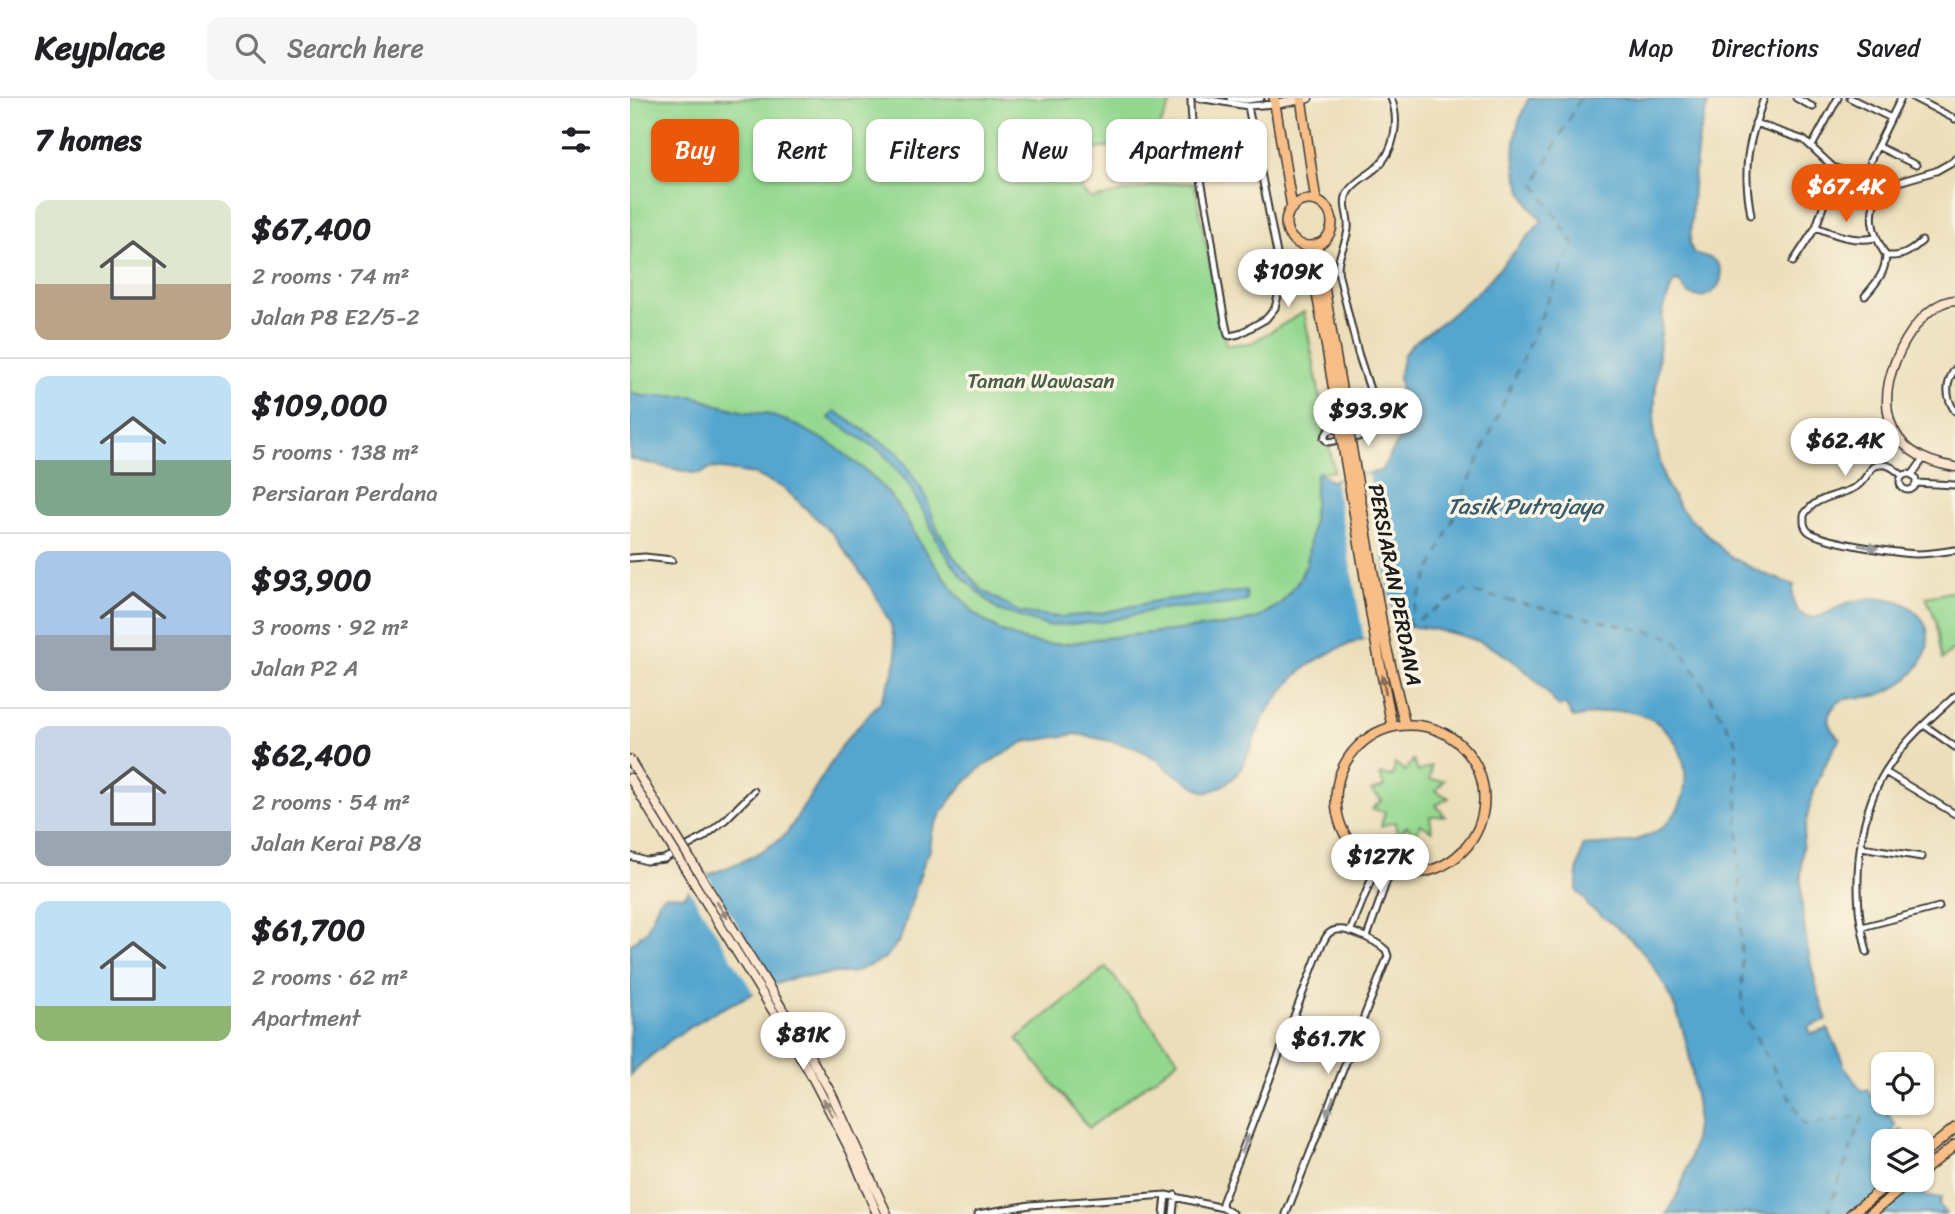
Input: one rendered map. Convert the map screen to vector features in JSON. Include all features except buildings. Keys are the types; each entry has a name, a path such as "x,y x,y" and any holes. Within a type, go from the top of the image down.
{"main road":[{"path":"1292,208 1303,201 1316,201 1328,209 1332,223 1328,237 1312,245 1301,244 1290,234 1287,221 1292,208 1274,101 1303,98 1316,201"},
{"name":"PERSIARAN PERDANA","path":"1312,245 1381,642 1392,726"},
{"path":"1955,300 1940,304 1918,322 1900,350 1888,379 1886,404 1892,425 1906,446 1936,464 1955,467"},
{"name":"PERSIARAN PERDANA","path":"1381,642 1405,725"},
{"path":"1392,726 1429,727 1451,736 1469,752 1483,781 1485,800 1479,829 1462,852 1434,870 1405,873 1377,866 1351,844 1339,821 1336,808 1337,784 1344,765 1361,744 1392,726"},
{"path":"630,760 669,834"},
{"path":"630,778 669,834 832,1095 887,1214"},
{"path":"790,1030 851,1152 877,1214"},
{"path":"1934,1145 1955,1128"},
{"path":"1934,1162 1955,1145"},
{"path":"1851,1214 1878,1192"},
{"path":"1870,1214 1897,1192"}],"street":[{"path":"1191,98 1192,127 1222,306 1230,337 1266,319 1275,308 1282,279 1248,106"},
{"path":"1198,98 1248,106 1274,101"},
{"path":"1230,98 1261,98"},
{"path":"1377,418 1328,431 1324,435 1325,441 1369,435 1375,430 1377,418 1377,411 1355,339 1338,263 1349,228 1346,196 1353,186 1381,163 1391,147 1394,120 1391,98"},
{"path":"1751,215 1747,193 1747,154 1764,98"},
{"path":"1796,98 1813,107"},
{"path":"1812,146 1838,98"},
{"path":"1850,98 1891,118"},
{"path":"1870,162 1902,98"},
{"path":"1914,98 1955,119"},
{"path":"1755,123 1804,140 1833,167 1880,186 1936,172 1955,158"},
{"path":"1877,146 1916,165"},
{"path":"1865,296 1880,279 1885,266 1886,256 1874,238 1871,218 1880,186"},
{"path":"1793,262 1816,227 1827,195"},
{"path":"1816,227 1844,237 1863,240 1874,238"},
{"path":"1886,256 1898,257 1922,241"},
{"path":"1955,369 1947,386 1950,404 1955,411"},
{"path":"1912,475 1924,458"},
{"path":"1903,477 1891,466 1885,464 1873,467 1855,488 1813,504 1804,515 1805,527 1824,538 1903,553 1931,554 1955,550"},
{"path":"1903,477 1912,475"},
{"path":"1903,477 1901,485 1905,490 1914,489 1916,483 1912,475"},
{"path":"1916,483 1955,485"},
{"path":"630,558 672,560"},
{"path":"1867,951 1859,912 1858,880 1867,817 1876,790 1889,764 1911,738 1955,696"},
{"path":"1924,725 1955,747"},
{"path":"1885,772 1955,814"},
{"path":"630,856 646,861 664,859 704,837 754,791"},
{"path":"1861,847 1922,857"},
{"path":"1350,932 1373,875 1365,858"},
{"path":"1367,937 1387,880 1393,875 1405,873"},
{"path":"1862,927 1939,907"},
{"path":"1223,1208 1222,1203 1257,1109 1321,946 1328,933 1334,930 1350,932 1367,937 1386,950 1388,956 1286,1214"},
{"path":"1164,1214 1166,1195"},
{"path":"1173,1214 1175,1195"},
{"path":"978,1214 1030,1205 1175,1195 1223,1208 1233,1214"}],"green space":[{"name":"Taman Wawasan","path":"630,98 1173,98 1163,119 1106,119 1106,147 1092,150 1092,119 998,119 998,182 1077,182 1092,199 1162,184 1194,183 1226,345 1251,343 1304,312 1334,471 1316,474 1307,563 1299,580 1281,603 1258,618 1235,624 1066,644 1043,644 1002,632 976,615 922,547 903,513 767,414 745,412 693,396 642,396 630,392"},
{"path":"1955,591 1955,648 1942,660 1936,620 1926,597"},
{"path":"1413,760 1418,772 1431,766 1430,780 1444,780 1436,791 1449,798 1436,805 1445,816 1430,816 1432,831 1420,824 1415,838 1407,826 1397,836 1395,822 1381,826 1385,812 1372,809 1382,800 1371,791 1384,787 1380,774 1393,776 1395,763 1405,771"},
{"path":"1106,967 1179,1060 1089,1128 1017,1039"}],"water":[{"name":"Tasik Putrajaya","path":"1529,98 1709,98 1698,143 1690,245 1693,252 1714,260 1721,274 1717,288 1705,296 1690,294 1678,281 1673,283 1663,310 1654,435 1665,482 1681,509 1729,556 1764,574 1794,585 1794,605 1803,615 1816,617 1850,602 1882,598 1905,604 1926,626 1926,651 1916,670 1908,678 1878,695 1842,700 1830,712 1829,725 1840,739 1822,771 1810,805 1803,840 1801,877 1808,950 1827,1020 1808,1027 1811,1034 1828,1029 1843,1065 1862,1091 1867,1089 1871,1094 1871,1115 1888,1115 1896,1126 1894,1129 1871,1129 1871,1192 1922,1192 1927,1197 1941,1198 1939,1205 1946,1214 1667,1214 1684,1177 1696,1124 1697,1106 1687,1044 1671,999 1660,978 1632,940 1588,907 1586,900 1577,891 1577,872 1583,846 1631,841 1647,836 1666,824 1678,808 1685,789 1685,770 1680,750 1669,733 1653,720 1625,711 1573,718 1565,704 1559,707 1536,680 1495,649 1464,636 1414,627 1371,636 1332,652 1307,667 1293,679 1268,711 1237,774 1219,788 1206,793 1159,761 1138,749 1119,743 1077,734 1024,742 979,769 943,811 932,832 930,850 900,940 886,957 852,973 795,977 754,993 711,1014 673,1038 630,1076 630,945 647,930 660,899 666,895 684,896 694,880 755,855 787,833 844,742 881,701 897,656 891,625 874,592 832,533 784,488 754,474 715,468 703,473 692,473 630,459 630,392 642,396 693,396 745,412 767,414 792,423 832,444 871,475 888,493 922,547 976,615 1002,632 1026,641 1066,644 1235,624 1258,618 1281,603 1299,580 1307,563 1316,474 1320,472 1331,481 1381,471 1399,440 1402,425 1399,377 1404,354 1413,343 1481,289 1542,221 1523,193 1515,162 1517,130"},
{"path":"835,411 898,453 925,495 937,528 953,556 982,590 1019,612 1057,617 1097,614 1161,600 1246,591 1247,601 1158,609 1104,622 1048,626 998,610 963,578 941,548 907,482 882,452 829,418"}],"pier":[{"path":"1369,474 1396,631 1364,639 1335,481"},
{"path":"705,872 777,989 756,997 687,886 693,876"}],"ferry route":[{"path":"1406,627 1573,243 1535,184 1580,98"},
{"path":"1405,628 1466,591 1674,637 1736,741 1743,1014 1805,1125 1863,1116 1827,1214"}]}
